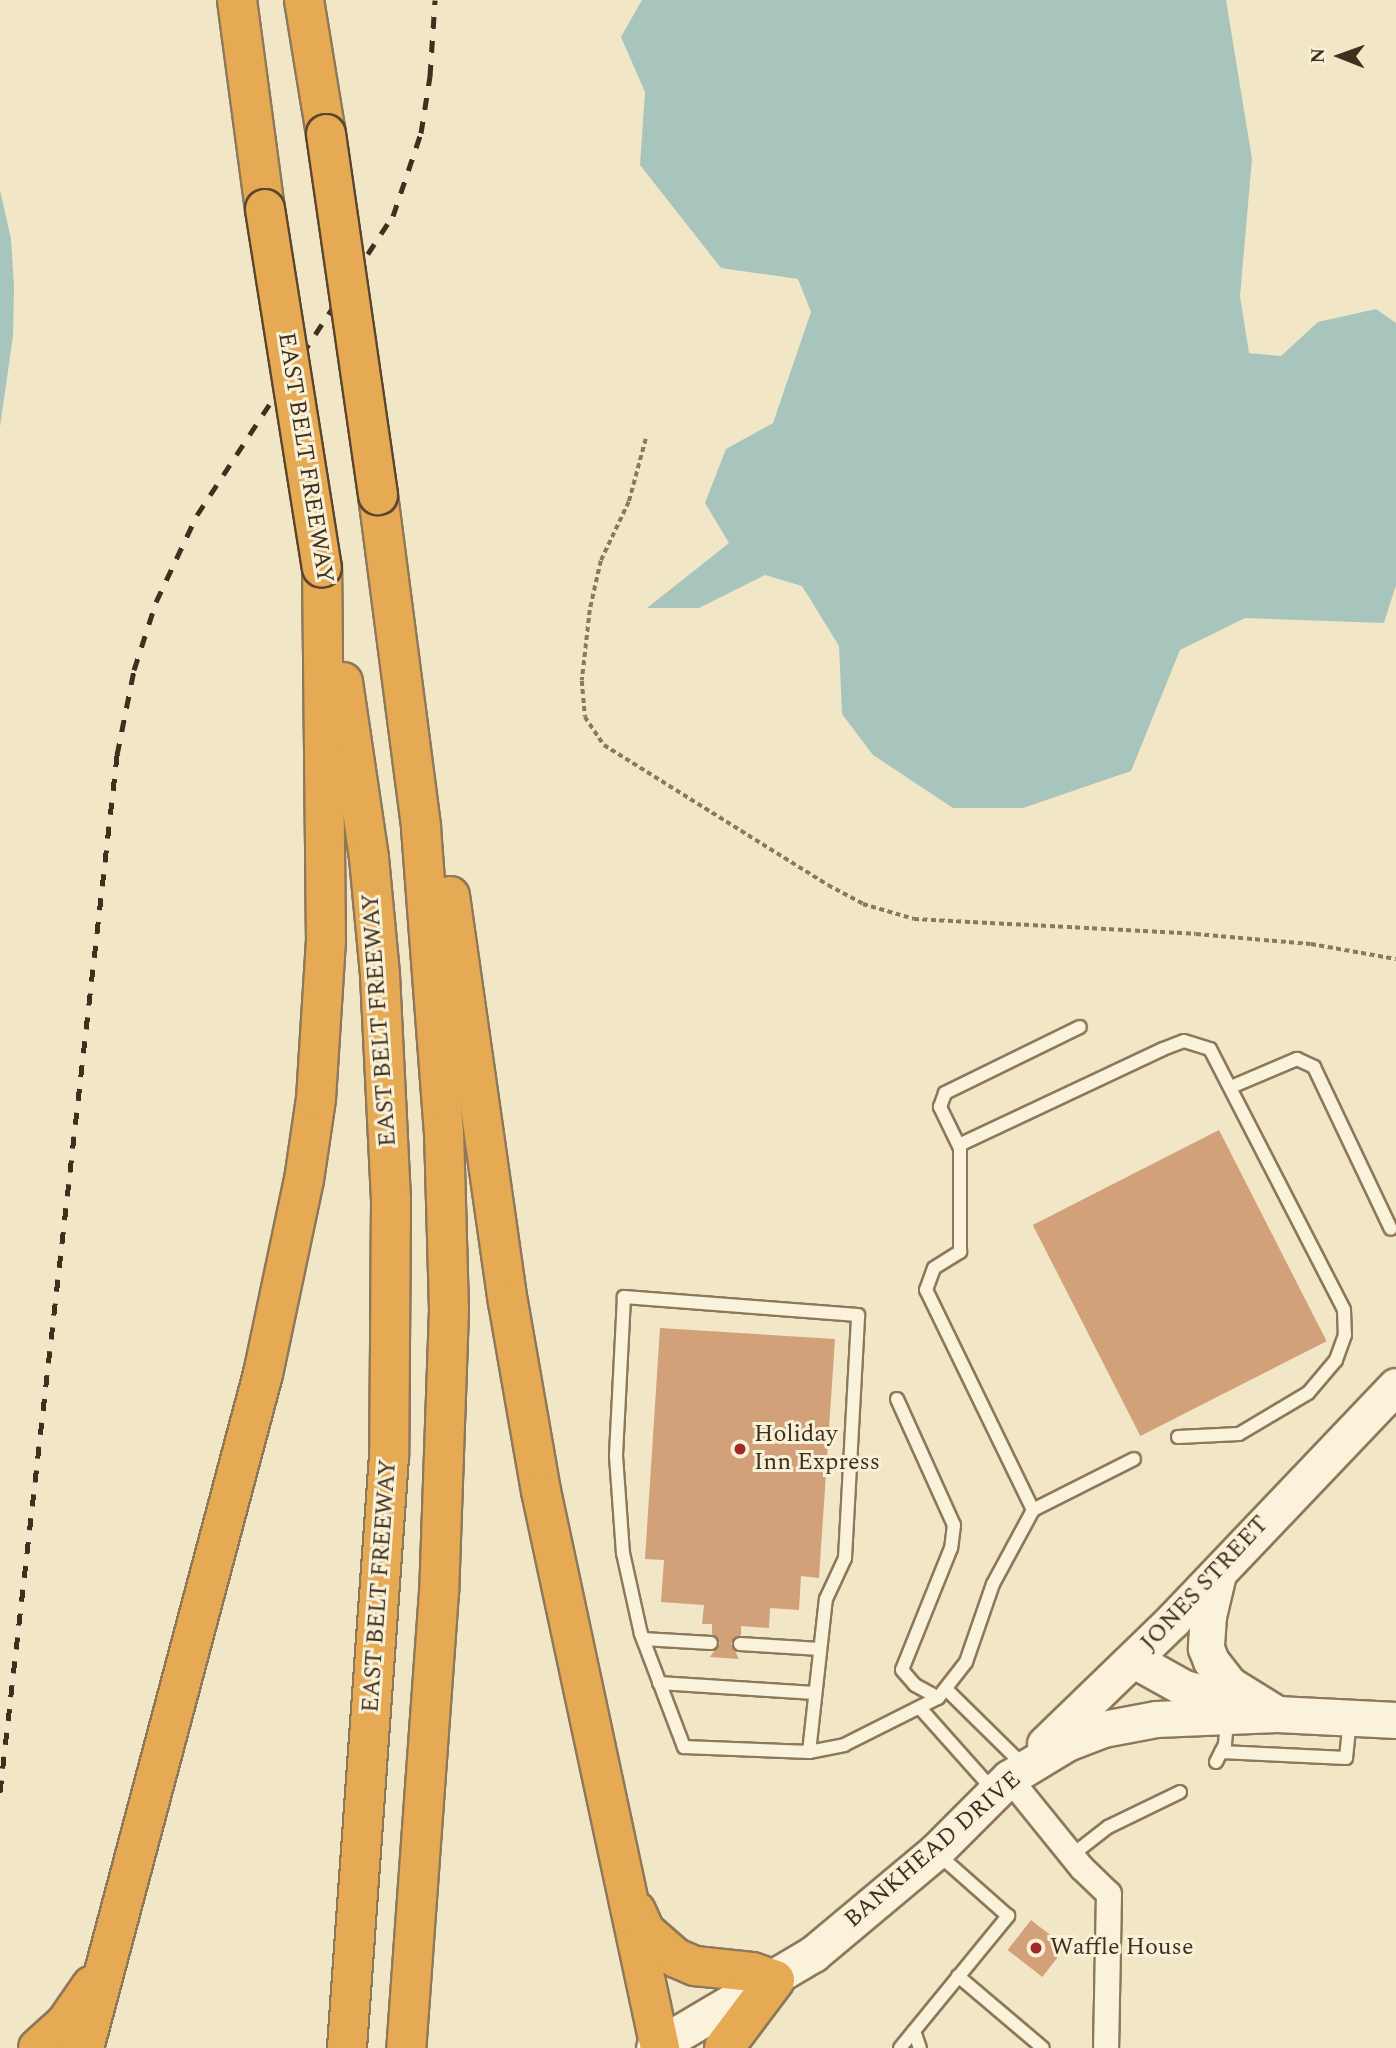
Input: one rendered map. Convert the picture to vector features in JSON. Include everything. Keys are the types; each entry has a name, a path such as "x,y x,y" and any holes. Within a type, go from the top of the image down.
{"highway":[{"name":"EAST BELT FREEWAY","path":"237,0 265,209 369,858 388,1086 391,1201 389,1455 346,2048"},
{"path":"304,0 326,134 402,672 434,978 449,1310 439,1591 406,2048"},
{"path":"84,2048 266,1362 287,1272 316,1099 328,839 322,567"},
{"path":"402,672 447,872 508,1302 541,1491 658,2047"},
{"path":"626,1890 645,1931 676,1958 695,1966 752,1972 775,1980 724,2048"},
{"path":"38,2048 71,2017 104,1965"}],"main road":[{"name":"JONES STREET","path":"1009,1778 1133,1660 1396,1386"},
{"path":"1219,1570 1208,1616 1211,1661 1230,1685 1277,1714"},
{"path":"1133,1660 1154,1689 1210,1716"},
{"name":"BANKHEAD DRIVE","path":"1133,1660 1184,1688 1277,1714"},
{"name":"BANKHEAD DRIVE","path":"658,2047 775,1980 936,1851 1009,1778 1067,1743 1103,1729 1210,1716 1277,1714 1396,1720"}],"street":[{"path":"1009,1778 1072,1856 1110,1894 1106,2048"}],"lane":[{"path":"1033,1510 926,1290 934,1268 960,1252 959,1145 940,1107 945,1093 1080,1027"},
{"path":"959,1145 1184,1041 1210,1049 1343,1310 1345,1335 1336,1360 1308,1393 1239,1434 1178,1437"},
{"path":"1230,1087 1297,1059 1314,1067 1391,1229"},
{"path":"809,1752 826,1599 845,1558 858,1315 624,1297 616,1456 624,1553 643,1639 684,1747 809,1752 844,1745 920,1708 942,1693 966,1662 993,1584 1033,1510 1134,1459"},
{"path":"897,1399 954,1525 951,1548 902,1670 915,1685 942,1693 1009,1778"},
{"path":"643,1639 711,1643"},
{"path":"740,1644 820,1649"},
{"path":"659,1683 815,1693"},
{"path":"920,1708 1009,1778"},
{"path":"1210,1716 1219,1757 1346,1758 1350,1717"},
{"path":"1072,1856 1108,1827 1180,1792"},
{"path":"901,2048 1008,1916 936,1851"},
{"path":"958,1976 1043,2048"},
{"path":"914,2031 920,2048"}],"path":[{"path":"646,439 629,502 601,561 590,610 582,681 585,717 604,745 863,905 914,919 1196,934 1311,944 1396,959"}],"water":[{"path":"642,0 1226,0 1252,159 1240,296 1249,353 1281,356 1318,322 1376,309 1396,323 1396,585 1384,623 1245,618 1180,650 1131,771 1023,808 953,808 873,755 842,714 839,646 802,586 765,575 699,608 647,608 729,543 705,503 726,449 773,423 811,312 798,279 721,268 640,165 645,92 621,37"},
{"path":"0,190 11,239 14,287 13,336 0,427"}],"building":[{"path":"1219,1130 1327,1341 1140,1436 1033,1225"},
{"name":"Holiday Inn Express","path":"660,1328 835,1339 819,1578 801,1576 799,1610 770,1608 769,1628 741,1626 741,1635 731,1643 739,1659 710,1657 720,1643 712,1634 712,1624 702,1624 704,1605 661,1602 664,1560 645,1559"},
{"name":"Waffle House","path":"1031,1920 1066,1947 1042,1977 1008,1950"}],"railway":[{"path":"0,1792 117,755 134,670 156,602 197,515 393,216 421,133 430,76 435,0"}],"place":[{"name":"Holiday Inn Express","path":"740,1449"},
{"name":"Waffle House","path":"1036,1948"}]}
